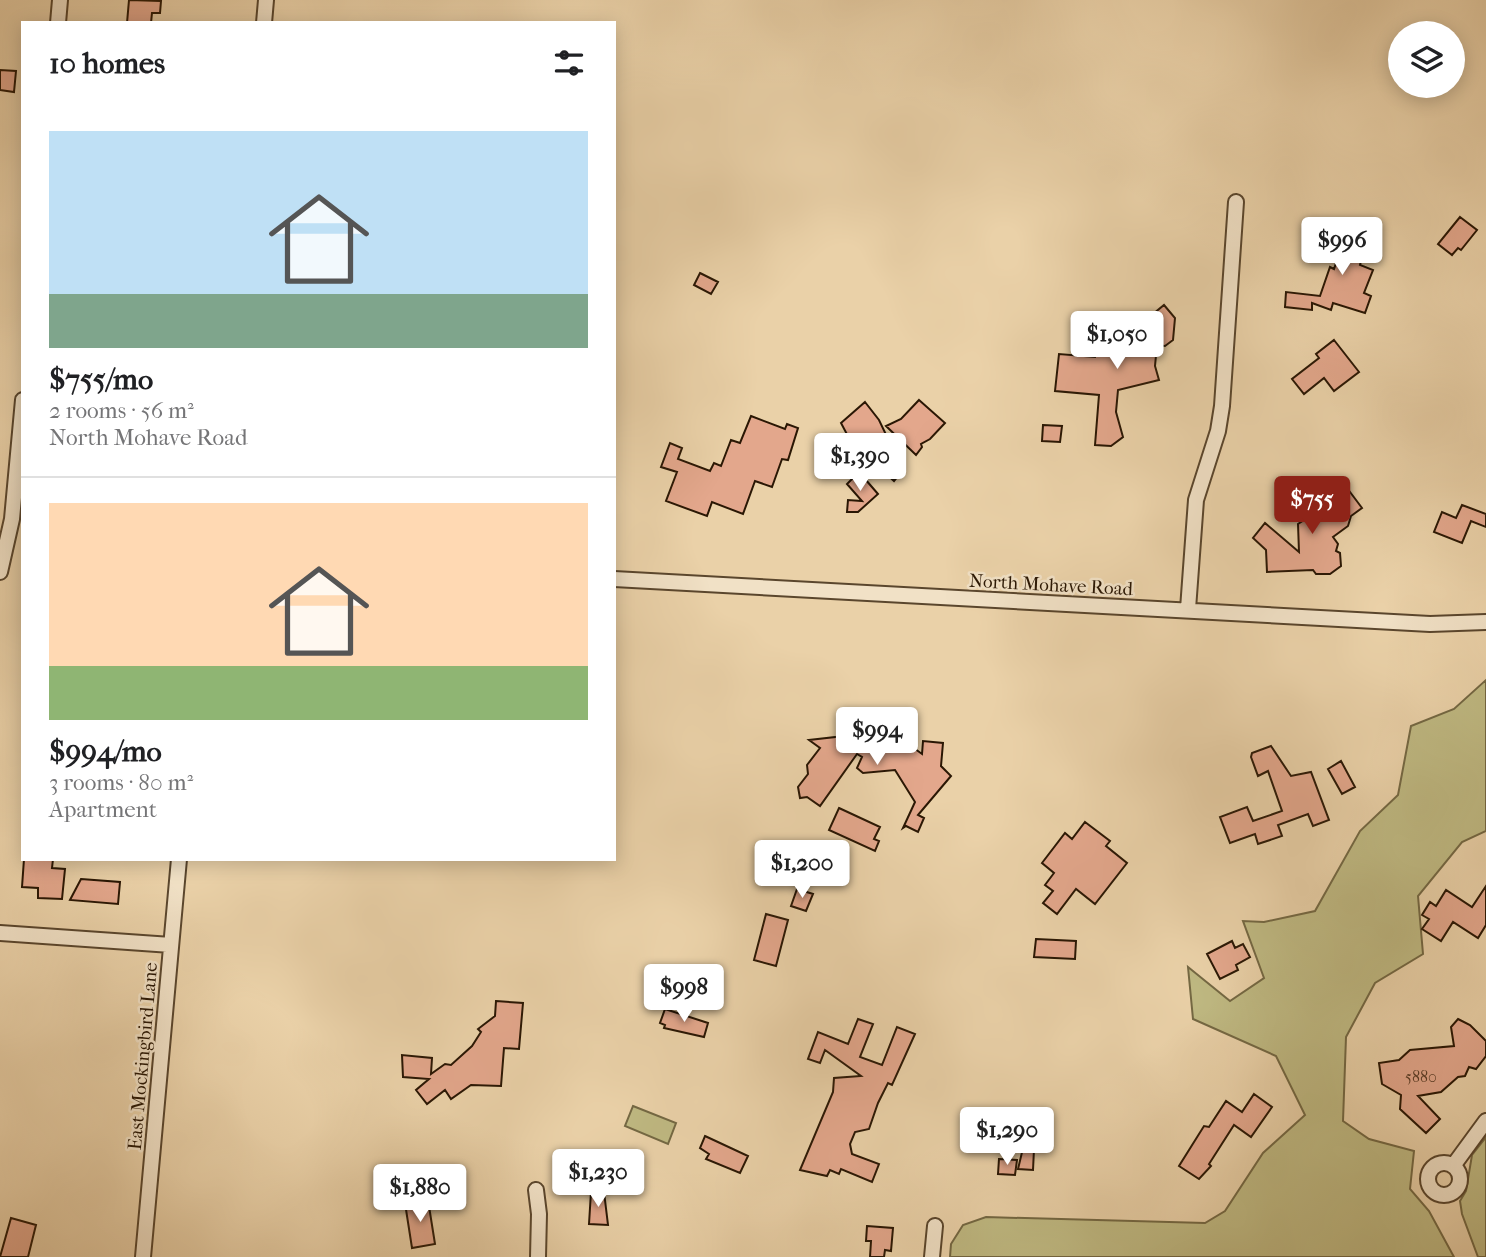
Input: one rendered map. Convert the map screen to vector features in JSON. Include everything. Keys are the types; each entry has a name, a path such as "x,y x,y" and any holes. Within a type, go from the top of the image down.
{"street":[{"path":"58,21 60,0"},
{"path":"264,21 266,0"},
{"path":"1188,610 1196,500 1218,431 1222,406 1236,202"},
{"path":"0,572 17,520 21,440"},
{"name":"North Mohave Road","path":"616,579 1430,624 1486,622"},
{"name":"East Mockingbird Lane","path":"144,1257 179,861"},
{"path":"0,933 171,946"},
{"path":"1453,1166 1486,1121"},
{"path":"536,1190 539,1214 538,1257"},
{"path":"932,1257 935,1226"}],"shaded area":[{"path":"1486,680 1486,831 1462,842 1418,896 1423,954 1375,983 1346,1037 1343,1121 1369,1139 1414,1151 1410,1189 1429,1211 1454,1257 950,1257 951,1244 963,1225 986,1217 1205,1223 1225,1211 1263,1153 1305,1115 1276,1056 1193,1019 1188,967 1230,1001 1264,978 1243,921 1264,922 1315,911 1360,831 1398,795 1411,726 1454,709"},
{"path":"633,1106 676,1123 668,1144 625,1126"},
{"path":"1486,1137 1486,1257 1478,1257 1460,1201 1466,1191 1472,1155"}],"building":[{"path":"129,0 161,1 160,13 152,13 151,21 127,21"},
{"path":"0,70 16,71 14,92 0,90"},
{"path":"1460,217 1477,230 1461,250 1458,248 1452,255 1438,244"},
{"path":"1351,219 1370,226 1360,265 1373,270 1364,293 1371,296 1365,313 1333,303 1331,310 1312,303 1312,310 1285,307 1286,292 1320,296 1330,267 1334,269"},
{"path":"700,273 718,282 711,294 694,285"},
{"path":"1164,305 1175,318 1173,340 1165,346 1157,345 1155,366 1159,380 1118,390 1116,412 1123,437 1111,446 1095,445 1099,395 1055,391 1059,354 1095,357 1096,349 1118,343"},
{"path":"1334,340 1359,372 1334,391 1324,378 1304,394 1292,379 1319,358 1316,354"},
{"path":"919,400 945,423 930,439 921,444 922,447 916,455 886,426 901,419"},
{"path":"865,402 879,420 903,470 894,481 851,442 841,423"},
{"path":"751,416 785,429 787,424 798,428 788,460 782,459 772,487 755,481 743,514 712,502 707,516 666,501 677,472 661,467 670,443 682,448 678,459 710,471 714,463 721,466 731,440 740,443"},
{"path":"1043,425 1062,426 1060,442 1042,441"},
{"path":"859,472 878,494 858,512 847,512 848,500 862,501 847,484"},
{"path":"1341,480 1362,508 1351,516 1348,526 1333,537 1338,544 1336,551 1340,553 1341,566 1330,574 1316,574 1313,570 1267,572 1266,550 1253,538 1265,523 1299,552 1298,524 1304,520 1303,512 1312,506 1318,508 1324,493"},
{"path":"1462,505 1486,514 1486,527 1471,521 1462,543 1434,532 1442,512 1456,518"},
{"path":"885,727 922,754 923,741 943,743 941,766 951,776 918,815 924,818 918,832 906,826 903,828 915,802 895,770 863,773 857,768 862,757 857,754 820,806 807,797 800,798 798,787 808,774 807,765 820,748 809,740 853,735 857,728 878,737"},
{"path":"1271,746 1291,776 1311,772 1329,820 1313,826 1308,814 1278,825 1282,836 1258,844 1255,834 1230,843 1220,817 1247,807 1253,821 1282,811 1268,771 1258,776 1251,757 1252,753"},
{"path":"1341,761 1355,787 1342,794 1328,769"},
{"path":"839,808 880,827 874,839 879,841 875,851 829,830"},
{"path":"1085,822 1110,841 1106,846 1127,863 1095,904 1076,889 1057,914 1043,903 1053,891 1045,885 1054,873 1042,863 1065,833 1072,839"},
{"path":"24,861 53,861 52,868 65,869 62,899 38,898 38,888 22,887"},
{"path":"81,879 120,882 118,904 70,900"},
{"path":"1486,886 1486,925 1478,938 1453,922 1441,941 1422,929 1429,919 1422,915 1430,902 1436,906 1446,890 1472,907"},
{"path":"797,889 813,894 806,911 791,906"},
{"path":"766,914 788,920 776,966 754,960"},
{"path":"1036,939 1076,941 1075,959 1034,957"},
{"path":"1232,941 1235,948 1243,944 1250,957 1236,965 1238,970 1220,979 1207,954"},
{"path":"496,1001 523,1003 519,1049 504,1048 501,1086 471,1085 451,1099 445,1090 427,1104 416,1090 429,1079 403,1077 402,1055 432,1058 431,1074 445,1064 451,1065 472,1046 481,1032 478,1029 495,1016"},
{"path":"665,1009 708,1023 704,1037 664,1028 665,1025 660,1023"},
{"path":"858,1019 873,1024 860,1057 882,1065 897,1027 915,1034 892,1085 888,1083 878,1103 869,1129 855,1132 850,1144 852,1154 879,1164 872,1182 841,1169 839,1174 830,1170 827,1176 800,1170 833,1092 834,1078 861,1076 825,1050 820,1063 808,1059 818,1032 848,1044"},
{"path":"1458,1019 1470,1025 1486,1041 1486,1056 1476,1069 1469,1067 1465,1076 1458,1077 1441,1092 1418,1096 1440,1119 1426,1133 1400,1109 1401,1095 1382,1084 1379,1063 1399,1060 1410,1050 1454,1046 1451,1027"},
{"path":"1254,1094 1272,1107 1251,1137 1234,1125 1209,1164 1211,1166 1199,1179 1179,1166 1204,1126 1209,1127 1226,1101 1242,1112"},
{"path":"705,1136 748,1156 740,1173 706,1159 709,1154 700,1148"},
{"path":"1023,1148 1034,1149 1033,1170 1018,1169"},
{"path":"999,1159 1017,1160 1015,1175 998,1174"},
{"path":"591,1192 604,1192 608,1225 589,1224"},
{"path":"428,1200 435,1244 412,1248 405,1203"},
{"path":"11,1218 36,1225 28,1257 0,1257"},
{"path":"867,1226 893,1228 891,1251 885,1250 884,1257 870,1257 871,1241 866,1241"}]}
